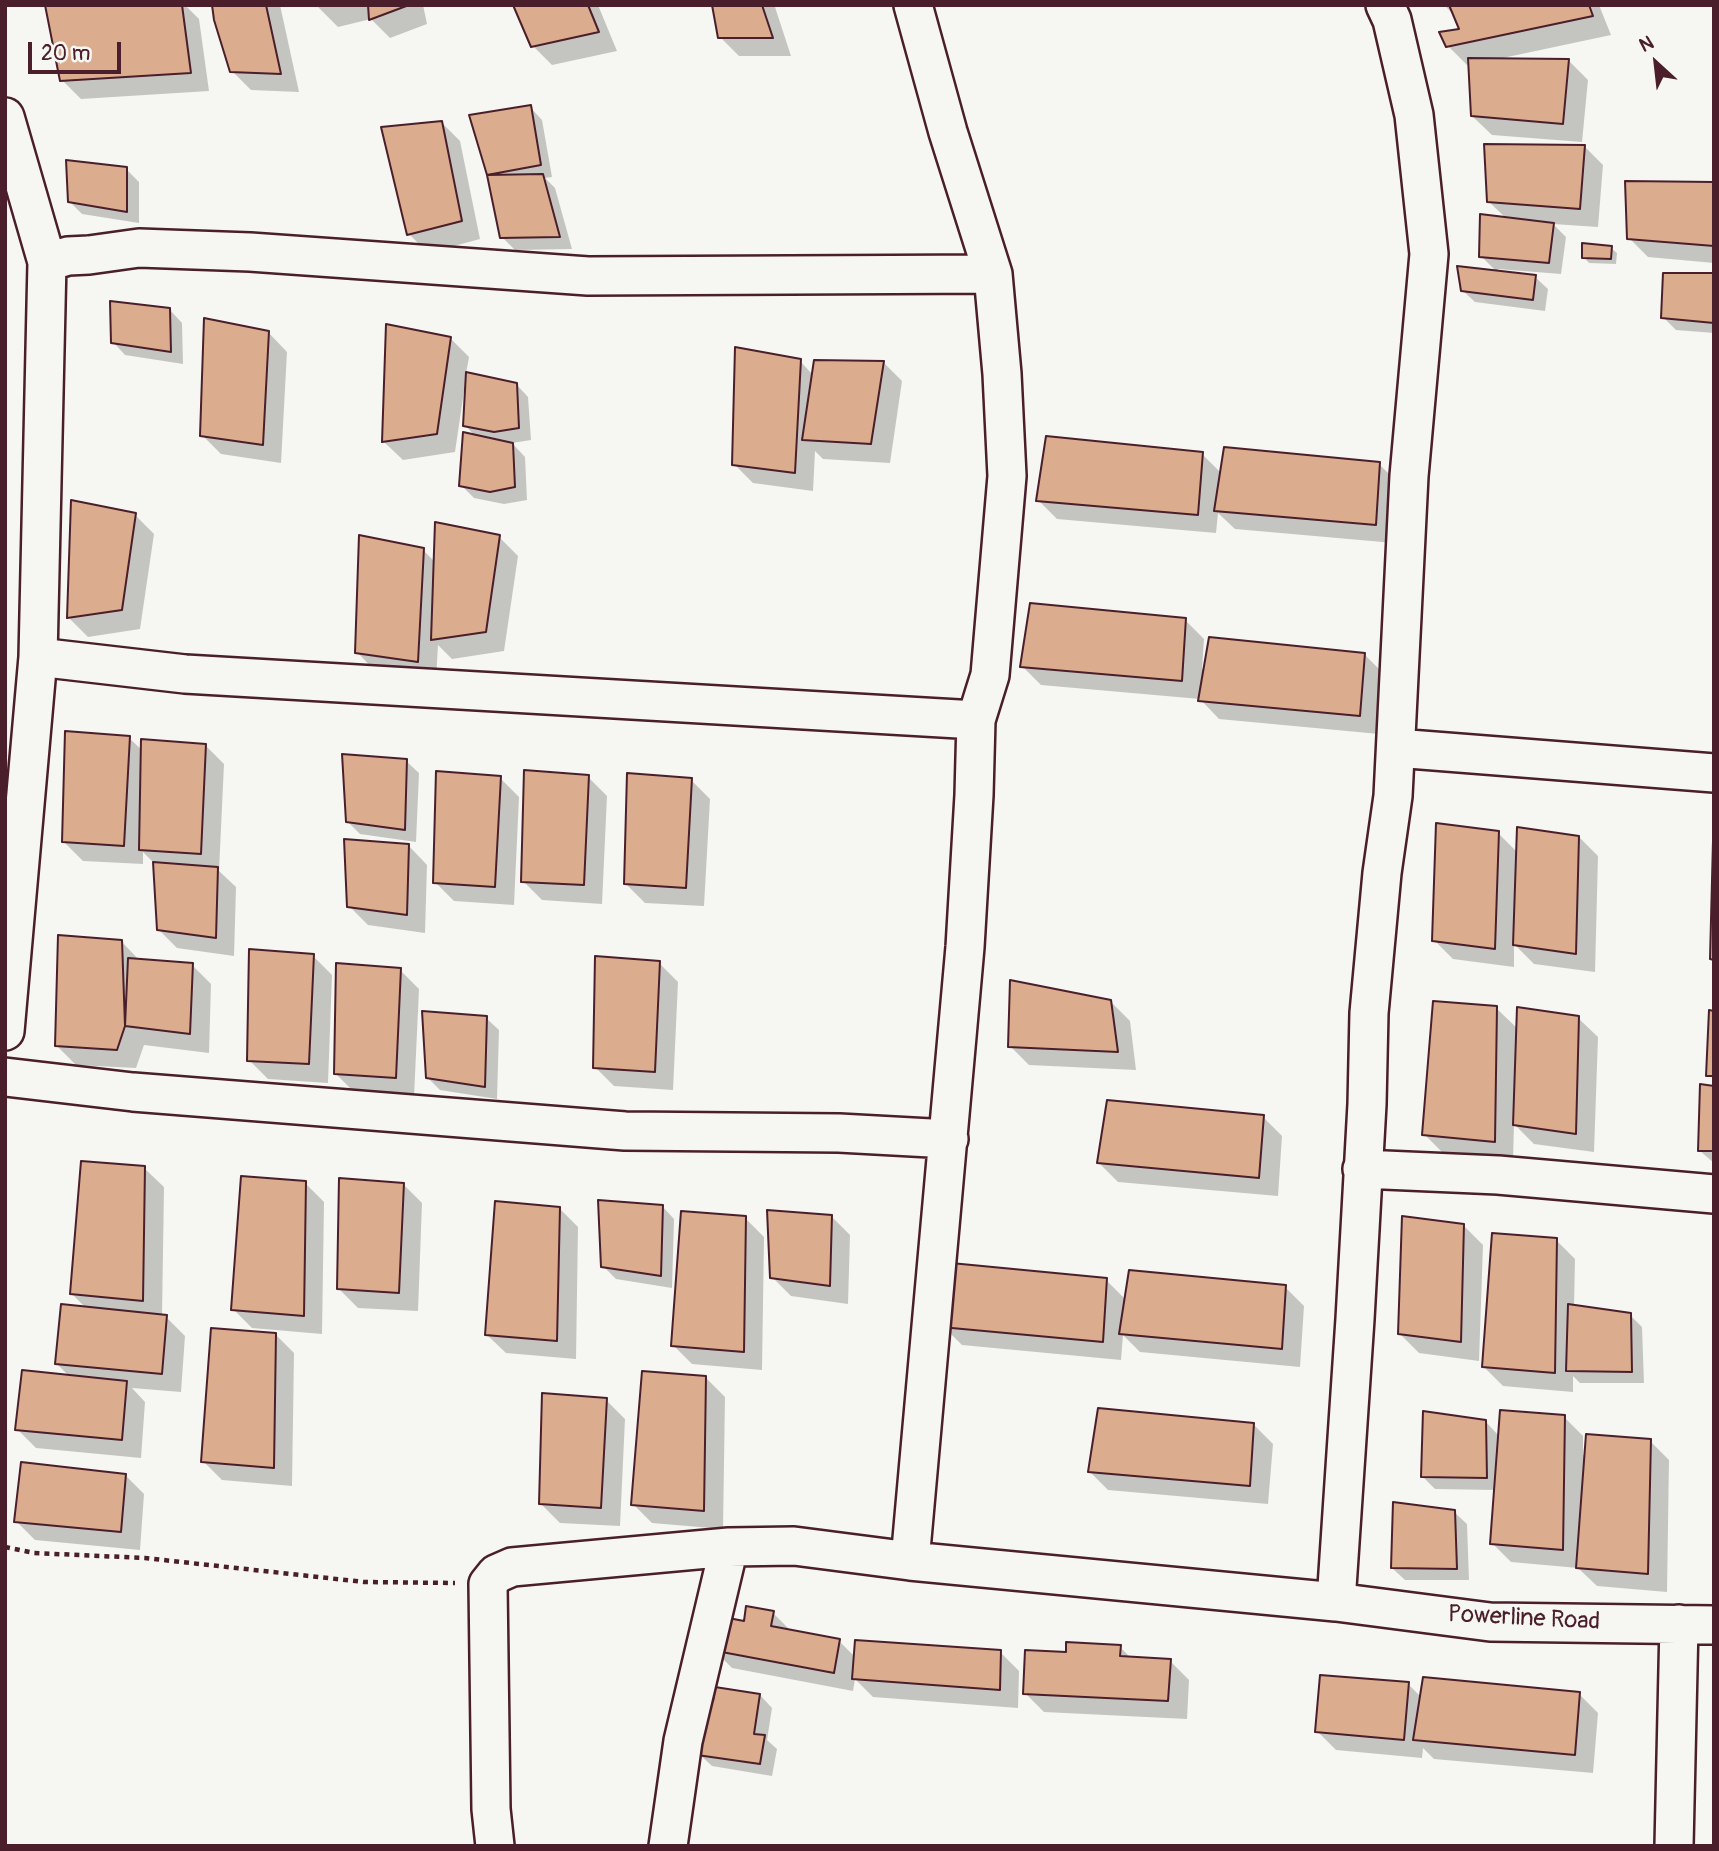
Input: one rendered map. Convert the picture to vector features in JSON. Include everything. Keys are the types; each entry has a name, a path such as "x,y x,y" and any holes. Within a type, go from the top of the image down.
{"street":[{"path":"910,1561 965,947 975,794 976,720 990,675 1007,477 1002,374 992,274 948,132 913,5"},
{"path":"1336,1602 1355,1319 1367,1104 1369,1013 1381,873 1393,796 1409,476 1429,254 1414,115 1392,20 1385,5"},
{"path":"5,117 47,262 38,657 5,1031"},
{"path":"47,262 68,256 89,256 139,248 250,252 588,276 992,274"},
{"path":"38,657 185,674 976,720"},
{"path":"1396,748 1714,773"},
{"path":"5,1077 133,1091 625,1130 746,1130 949,1139"},
{"path":"1362,1169 1497,1175 1714,1194"},
{"name":"Powerline Road","path":"488,1584 496,1574 512,1567 729,1547 794,1546 910,1561 1336,1602 1490,1622 1696,1625"},
{"path":"666,1845 683,1741 729,1547"},
{"path":"488,1584 491,1809 495,1846"},
{"path":"1674,1846 1696,1625"}],"path":[{"path":"5,1547 34,1553 145,1558 364,1582 488,1584"}],"building":[{"path":"45,5 182,5 191,73 60,81"},
{"path":"212,5 266,5 281,74 230,72"},
{"path":"368,5 409,5 369,20"},
{"path":"513,5 588,5 599,32 531,47"},
{"path":"712,5 762,5 773,38 718,38"},
{"path":"1449,5 1589,5 1593,16 1446,47 1439,32 1459,29"},
{"path":"1468,58 1569,59 1563,124 1471,116"},
{"path":"531,105 541,165 487,175 469,115"},
{"path":"442,121 462,221 407,235 381,127"},
{"path":"1484,144 1585,145 1580,209 1487,202"},
{"path":"66,160 127,167 127,212 68,202"},
{"path":"543,174 560,237 500,238 487,175"},
{"path":"1625,181 1714,182 1714,246 1627,239"},
{"path":"1480,214 1554,223 1549,263 1479,257"},
{"path":"1582,243 1612,246 1611,259 1582,258"},
{"path":"1457,266 1536,275 1533,300 1461,291"},
{"path":"1663,273 1714,273 1714,323 1661,318"},
{"path":"110,301 170,308 171,352 111,343"},
{"path":"204,318 269,331 263,445 200,436"},
{"path":"386,324 451,337 437,434 382,442"},
{"path":"735,347 801,359 795,473 732,465"},
{"path":"814,360 884,361 871,444 802,440"},
{"path":"466,372 517,383 519,428 494,432 463,426"},
{"path":"463,432 513,443 515,487 490,492 459,486"},
{"path":"1046,436 1203,452 1198,515 1036,501"},
{"path":"1224,447 1380,462 1376,525 1214,511"},
{"path":"71,500 136,513 122,610 67,618"},
{"path":"435,522 500,535 486,632 431,640"},
{"path":"359,535 424,548 418,662 355,653"},
{"path":"1030,603 1186,618 1182,681 1020,667"},
{"path":"1209,637 1365,653 1360,716 1198,701"},
{"path":"65,731 130,736 124,846 62,842"},
{"path":"141,739 206,744 201,854 139,850"},
{"path":"342,754 407,759 405,830 346,822"},
{"path":"524,770 589,775 584,885 521,882"},
{"path":"436,771 501,776 495,887 433,883"},
{"path":"627,773 692,778 686,888 624,884"},
{"path":"1436,823 1499,831 1495,949 1432,941"},
{"path":"1517,827 1579,836 1576,954 1513,945"},
{"path":"344,839 409,844 407,915 347,907"},
{"path":"1714,841 1714,960 1710,959"},
{"path":"153,862 218,867 216,938 157,930"},
{"path":"58,935 122,940 125,1026 117,1050 55,1046"},
{"path":"249,949 314,954 309,1064 247,1061"},
{"path":"595,956 660,961 655,1072 593,1068"},
{"path":"128,958 193,963 190,1034 125,1026"},
{"path":"336,963 401,968 396,1078 334,1074"},
{"path":"1010,980 1111,1000 1118,1052 1008,1047"},
{"path":"1433,1001 1497,1006 1495,1142 1422,1135"},
{"path":"1517,1007 1579,1016 1576,1134 1513,1125"},
{"path":"1709,1010 1714,1011 1714,1076 1706,1076"},
{"path":"422,1011 487,1016 485,1087 426,1078"},
{"path":"1700,1084 1714,1086 1714,1151 1698,1151"},
{"path":"1107,1100 1264,1115 1259,1178 1097,1163"},
{"path":"81,1161 145,1166 143,1301 70,1294"},
{"path":"241,1176 306,1181 304,1316 231,1310"},
{"path":"339,1178 404,1183 399,1293 337,1289"},
{"path":"598,1200 663,1205 661,1276 601,1267"},
{"path":"495,1201 560,1207 557,1341 485,1335"},
{"path":"767,1210 832,1215 830,1286 770,1278"},
{"path":"681,1211 746,1216 744,1352 671,1346"},
{"path":"1402,1216 1464,1224 1461,1342 1398,1334"},
{"path":"1492,1233 1557,1238 1555,1373 1482,1367"},
{"path":"951,1263 1107,1278 1103,1342 941,1327"},
{"path":"1129,1270 1286,1285 1282,1349 1119,1334"},
{"path":"61,1304 167,1315 162,1374 55,1364"},
{"path":"1568,1304 1631,1313 1632,1372 1566,1371"},
{"path":"211,1328 276,1333 274,1468 201,1462"},
{"path":"22,1370 127,1381 122,1440 15,1430"},
{"path":"642,1371 706,1376 704,1511 631,1505"},
{"path":"542,1393 607,1398 601,1508 539,1504"},
{"path":"1098,1408 1254,1423 1250,1486 1088,1472"},
{"path":"1500,1410 1565,1415 1563,1550 1490,1544"},
{"path":"1423,1411 1486,1420 1487,1478 1421,1477"},
{"path":"1586,1434 1651,1439 1648,1574 1576,1568"},
{"path":"21,1462 126,1474 121,1532 14,1522"},
{"path":"1393,1502 1455,1510 1457,1569 1391,1568"},
{"path":"746,1606 774,1611 771,1626 840,1639 834,1673 711,1650 718,1616 744,1621"},
{"path":"855,1640 1001,1650 1000,1690 852,1679"},
{"path":"1066,1642 1121,1645 1120,1656 1171,1659 1168,1701 1023,1694 1025,1650 1066,1652"},
{"path":"1320,1675 1409,1682 1404,1740 1315,1732"},
{"path":"1423,1677 1580,1692 1575,1755 1413,1740"},
{"path":"715,1687 760,1694 754,1734 765,1735 760,1764 697,1755 706,1700 713,1701"}]}
